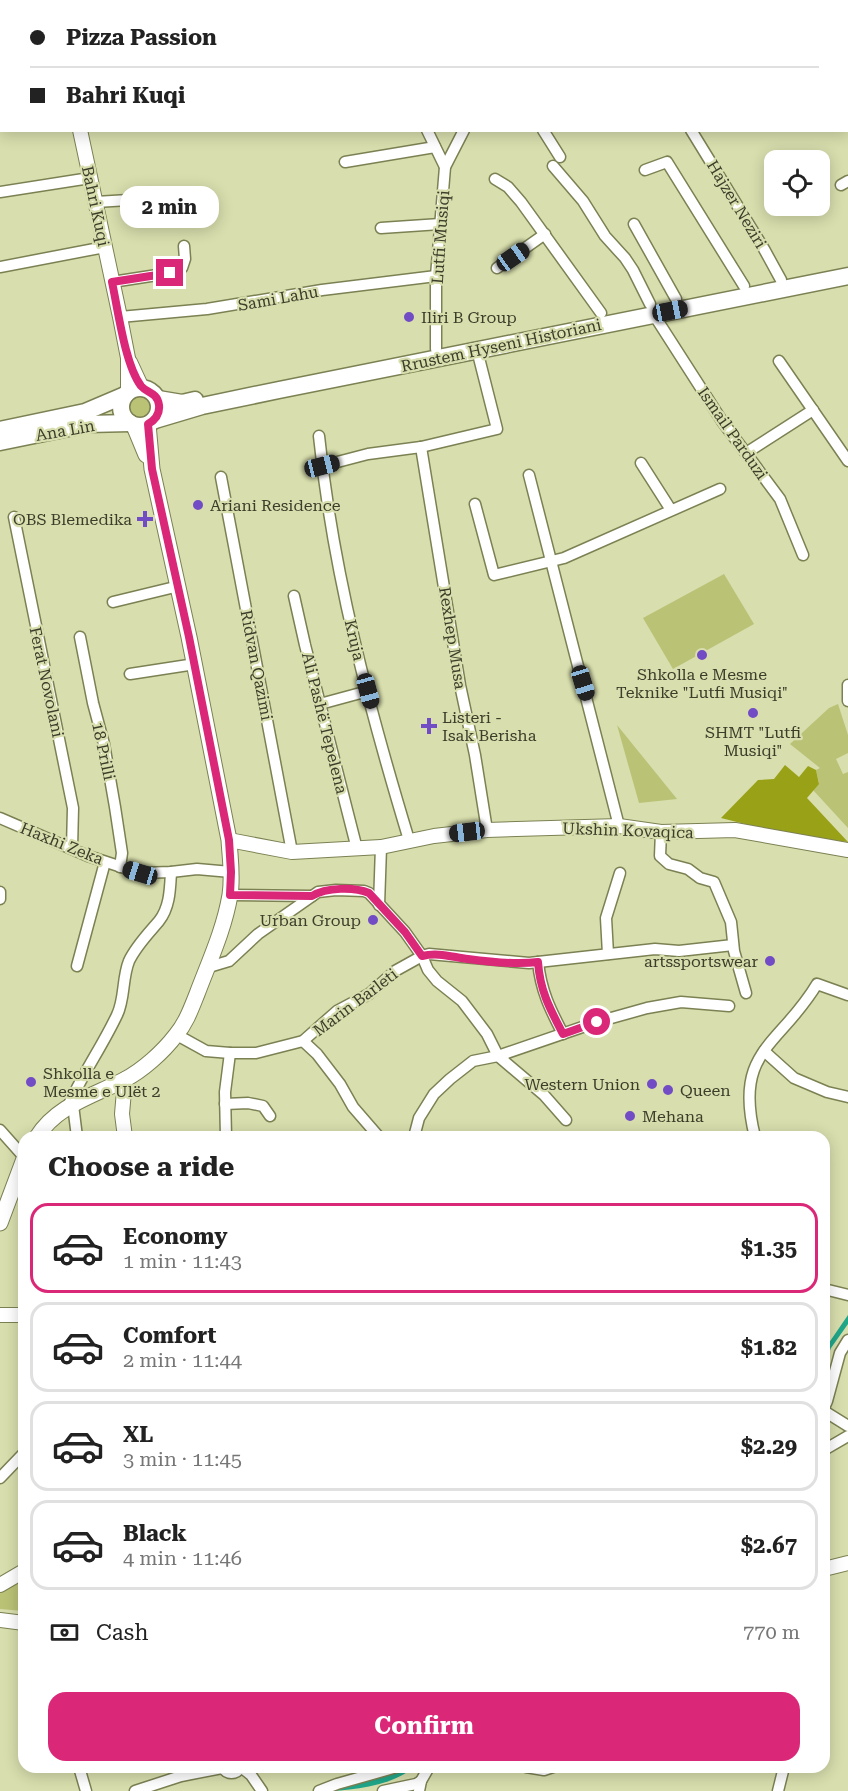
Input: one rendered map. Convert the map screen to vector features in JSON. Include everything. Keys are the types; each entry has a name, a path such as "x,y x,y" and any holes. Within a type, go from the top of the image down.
{"main road":[{"name":"Rrustem Hyseni Historiani","path":"158,399 182,403 280,379 436,349 602,313 652,309 676,299 848,265"},
{"name":"Rrustem Hyseni Historiani","path":"142,423 202,406 477,350 652,309 848,276"},
{"path":"43,1131 57,1115 88,1096 125,1079 156,1056 177,1035 193,1007 209,967 230,895 229,840 179,586 142,423 121,411 121,405 132,392 151,392 158,399 159,410 142,423"},
{"name":"Ana Lin","path":"0,430 85,412 132,392"},
{"name":"Ana Lin","path":"0,442 88,424 142,423"},
{"path":"0,1223 18,1174"}],"street":[{"name":"Bahri Kuqi","path":"80,132 120,317 132,392"},
{"path":"428,132 445,167"},
{"name":"Lutfi Musiqi","path":"436,349 436,276 445,167 463,132"},
{"name":"Ismail Parduzi","path":"544,132 556,161 605,236 633,270 652,309 722,421 780,499 803,555"},
{"name":"Hajzer Neziri","path":"692,132 781,280"},
{"path":"345,162 435,147"},
{"path":"645,170 667,162 744,286"},
{"path":"0,192 90,178"},
{"path":"495,179 508,187 602,313"},
{"path":"96,202 161,198"},
{"path":"381,228 440,224"},
{"path":"634,224 676,299"},
{"path":"497,268 545,234"},
{"path":"112,282 170,273 182,268 185,260 184,246"},
{"path":"0,267 105,247"},
{"name":"Sami Lahu","path":"120,317 207,309 322,290 436,276"},
{"path":"322,466 368,454 421,447 497,429 477,350"},
{"path":"779,361 848,461"},
{"path":"746,453 813,410"},
{"name":"Kruja","path":"319,436 332,537 387,767 409,840"},
{"name":"Rexhep Musa","path":"421,447 460,685 475,755 487,830"},
{"path":"641,463 671,510"},
{"path":"530,475 619,826"},
{"name":"Ridvan Qazimi","path":"221,477 292,852"},
{"path":"475,504 494,575 564,558 720,489"},
{"name":"Ferat Novolani","path":"14,517 73,808 72,848"},
{"path":"113,602 179,586"},
{"name":"Ali Pashë Tepelena","path":"294,596 357,849"},
{"name":"18 Prilli","path":"80,637 113,797 122,853 120,867"},
{"path":"130,674 195,664"},
{"path":"848,685 848,701"},
{"path":"320,704 368,691"},
{"name":"Haxhi Zeka","path":"0,818 105,862 140,873 197,869 231,872"},
{"name":"Ukshin Kovaqica","path":"229,840 292,852 381,847 409,840 487,830 619,826 661,832 735,830 848,850"},
{"path":"661,832 660,855 669,864 688,869 700,878 714,882 731,922 733,945 746,993"},
{"path":"379,905 381,847"},
{"path":"77,966 105,862"},
{"path":"76,1131 70,1107 74,1092 118,1012 129,962 165,909 170,894 171,872"},
{"path":"608,954 606,918 620,873"},
{"path":"209,967 229,961 258,934 318,892 336,890 369,893 405,932 437,981 462,1001 487,1034 498,1056 544,1095 566,1120"},
{"path":"0,892 0,899"},
{"path":"230,895 312,896"},
{"name":"Marin Barleti","path":"177,1035 206,1051 230,1053 256,1053 303,1041 338,1011 369,994 395,971 429,954 449,954 467,959 538,962 655,949 680,951 733,945"},
{"path":"538,962 544,997 563,1034"},
{"path":"754,1131 749,1106 749,1085 754,1066 764,1051 817,984 848,995"},
{"path":"416,1131 419,1118 434,1094 450,1078 473,1061 498,1056 647,1008 681,1002 729,1006"},
{"path":"303,1041 317,1054 340,1084 353,1107 373,1131"},
{"path":"764,1051 794,1078 827,1092 848,1097"},
{"path":"226,1131 225,1104 230,1053"},
{"path":"124,1131 122,1114 125,1079"},
{"path":"225,1104 248,1103 263,1106 270,1116"},
{"path":"0,1130 18,1151"},
{"path":"830,1290 848,1295"},
{"path":"0,1315 18,1315"},
{"path":"830,1390 840,1353 848,1340"},
{"path":"830,1413 848,1426"},
{"path":"830,1446 848,1436"},
{"path":"0,1478 18,1459"},
{"path":"830,1568 848,1563"},
{"path":"0,1586 18,1575"},
{"path":"0,1620 18,1622"},
{"path":"81,1773 86,1791"},
{"path":"135,1791 196,1773"},
{"path":"248,1773 262,1791"},
{"path":"319,1791 376,1773"},
{"path":"778,1791 782,1773"},
{"path":"383,1791 416,1784 420,1786"}],"green space":[{"path":"140,395 145,396 151,402 151,412 145,418 140,419 135,418 129,412 128,407 129,402 135,396"},
{"path":"724,574 754,624 673,669 643,618"},
{"path":"838,704 848,735 848,753 836,759 843,774 848,772 848,828 813,790 819,783 816,770 820,768 790,744 829,708"},
{"path":"617,725 677,799 639,803"},
{"path":"18,1582 18,1610 0,1609 0,1593"}],"shaded area":[{"path":"785,765 799,777 808,766 816,770 819,784 807,798 848,842 789,835 721,818 758,780 774,779"}],"water":[{"path":"848,1315 848,1324 830,1350 830,1341"},
{"path":"385,1773 405,1773 395,1779 371,1786 323,1791"}],"place":[{"name":"Iliri B Group","path":"409,317"},
{"name":"Ariani Residence","path":"198,505"},
{"name":"OBS Blemedika","path":"145,519"},
{"name":"Shkolla e Mesme Teknike \"Lutfi Musiqi\"","path":"702,655"},
{"name":"SHMT \"Lutfi Musiqi\"","path":"753,713"},
{"name":"Listeri - Isak Berisha","path":"429,726"},
{"name":"Urban Group","path":"373,920"},
{"name":"artssportswear","path":"770,961"},
{"name":"Shkolla e Mesme e Ulët 2","path":"31,1082"},
{"name":"Western Union","path":"652,1084"},
{"name":"Queen","path":"668,1090"},
{"name":"Mehana","path":"630,1116"}],"route":[{"path":"170,273 112,282 128,358 142,388 147,389 158,399 159,410 155,420 148,424 152,469 171,549 229,840 230,895 312,896 318,892 336,890 364,891 369,893 405,932 422,956 449,954 467,959 538,962 544,997 563,1034 597,1022"}]}
